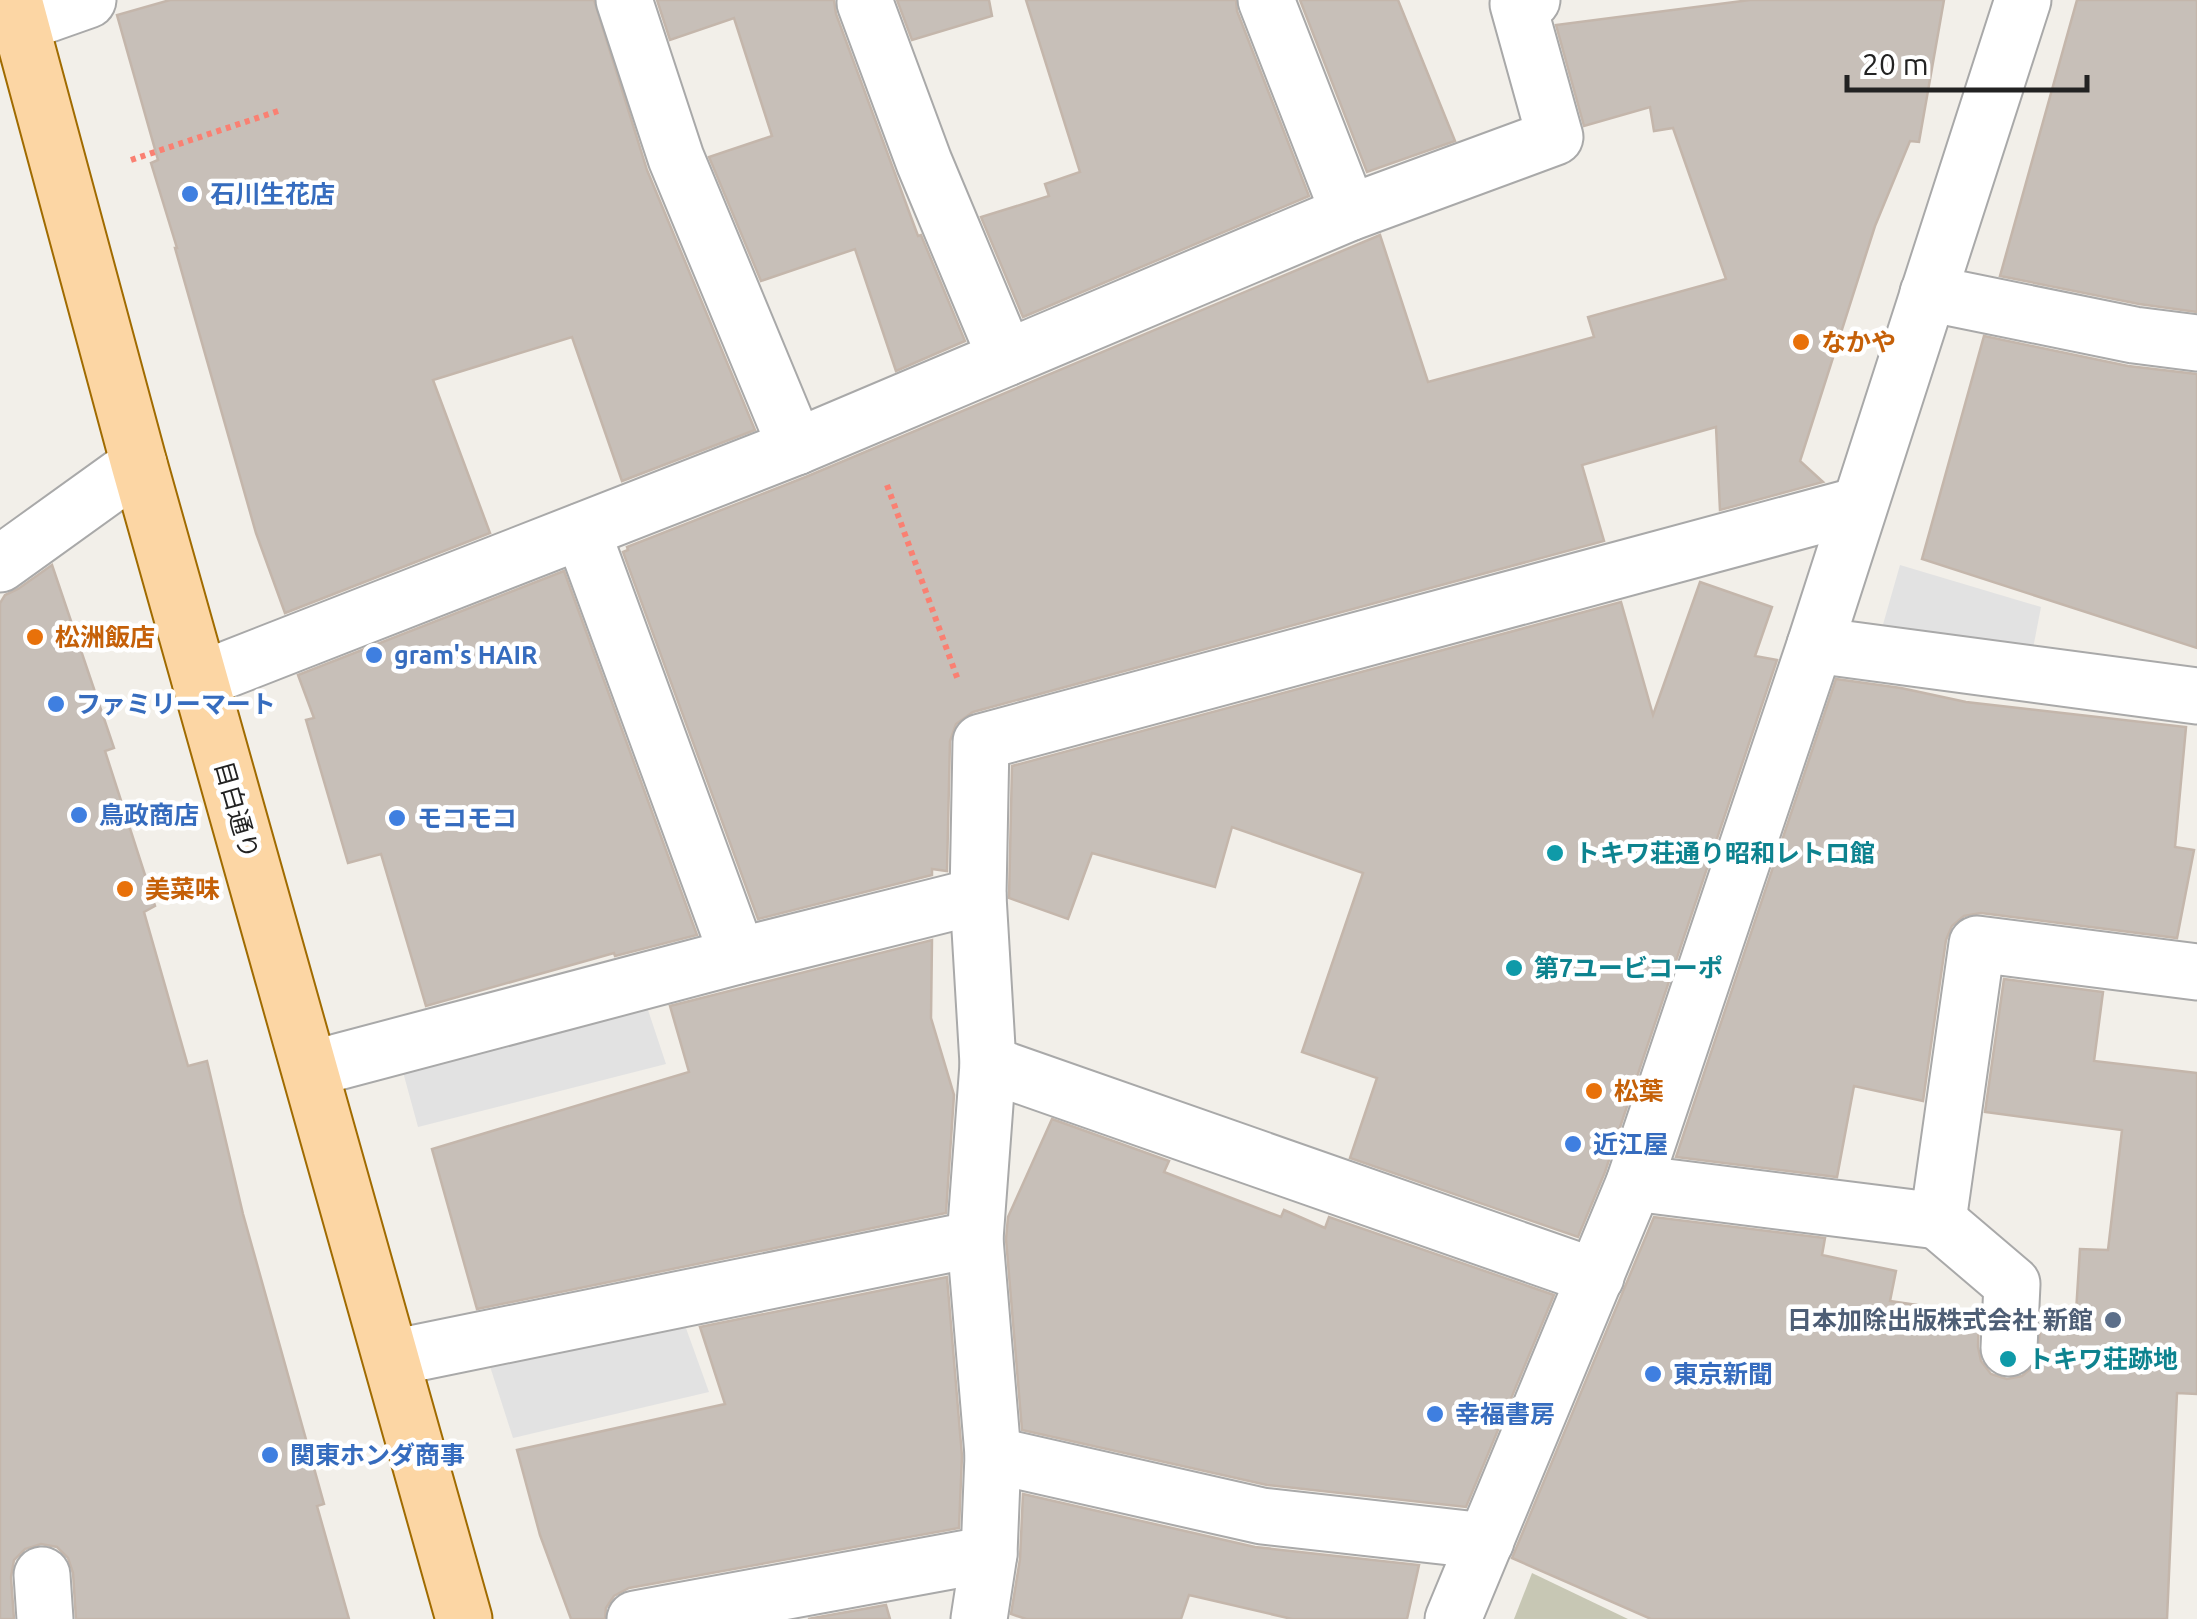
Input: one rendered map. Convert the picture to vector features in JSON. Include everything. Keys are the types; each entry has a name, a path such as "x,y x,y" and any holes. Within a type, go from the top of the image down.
{"main road":[{"name":"目白通り","path":"17,12 464,1619"}],"street":[{"path":"17,12 88,0"},
{"path":"624,0 676,158 796,447"},
{"path":"1266,0 1350,213"},
{"path":"200,680 796,447 1350,213 1555,136 1518,4 1532,0"},
{"path":"1453,1619 1634,1184 1815,645 2022,0"},
{"path":"865,4 924,162 1006,358"},
{"path":"1928,293 2134,336 2197,342"},
{"path":"0,564 140,464"},
{"path":"979,1619 989,1554 994,1455 974,1239 988,1064 978,896 981,742 1860,505"},
{"path":"582,532 738,956"},
{"path":"1815,645 2197,696"},
{"path":"310,1070 978,896"},
{"path":"1938,1220 1977,944 2197,972"},
{"path":"988,1064 1596,1276"},
{"path":"1634,1184 1938,1220 2012,1284 2009,1348"},
{"path":"392,1358 974,1239"},
{"path":"994,1455 1262,1516 1486,1541"},
{"path":"634,1619 989,1554"}],"path":[{"path":"63,182 281,110"},
{"path":"862,418 981,742"}],"shaded area":[{"path":"1900,565 2041,607 2031,659 1880,635"},
{"path":"642,992 666,1064 418,1127 400,1061"},
{"path":"682,1317 709,1392 513,1438 486,1354"},
{"path":"1532,1573 1628,1619 1514,1619"}],"building":[{"path":"170,0 594,0 647,170 755,430 622,481 572,337 433,380 490,533 285,613 256,533 151,163 158,160 117,15"},
{"path":"657,0 834,0 918,236 921,235 965,341 896,371 855,249 761,281 709,157 772,136 734,18 670,40"},
{"path":"897,0 989,0 992,16 912,40"},
{"path":"1026,0 1236,0 1309,196 1023,317 981,217 1049,196 1045,184 1080,172"},
{"path":"1300,0 1398,0 1455,141 1367,172"},
{"path":"1750,0 1944,0 1919,142 1910,141 1875,226 1800,461 1823,482 1720,510 1716,427 1582,465 1604,541 973,712 956,724 950,741 947,871 932,869 932,875 758,919 623,552 627,547 808,476 1380,235 1428,382 1594,337 1588,317 1726,279 1673,128 1654,131 1650,107 1584,126 1556,25"},
{"path":"2077,0 2197,0 2197,312 2000,276"},
{"path":"1984,336 2128,366 2197,374 2197,648 1922,559"},
{"path":"52,565 114,748 105,751 155,906 144,912 188,1066 207,1061 243,1214 324,1504 317,1506 349,1619 76,1619 73,1573 68,1558 57,1547 41,1544 25,1549 14,1560 14,1619 0,1619 0,603 5,595"},
{"path":"564,571 697,935 615,956 614,953 426,1006 381,854 348,863 306,720 314,718 298,675"},
{"path":"1700,582 1772,607 1755,656 1777,660 1605,1172 1578,1237 1350,1158 1377,1078 1302,1052 1363,873 1232,827 1215,887 1092,853 1068,919 1009,898 1012,766 1621,602 1653,715"},
{"path":"1836,679 1966,702 2186,727 2175,847 2194,850 2177,938 1981,913 1964,916 1952,926 1946,940 1923,1101 1854,1086 1837,1177 1676,1157"},
{"path":"932,940 931,1018 954,1095 946,1213 477,1309 432,1149 689,1072 670,1006"},
{"path":"2004,979 2103,992 2094,1061 2197,1073 2197,1394 2177,1393 2167,1619 1651,1619 1512,1558 1654,1217 1825,1238 1822,1255 1896,1271 1890,1301 1979,1314 1981,1361 1991,1374 2007,1379 2022,1376 2036,1364 2041,1323 2075,1328 2080,1249 2108,1250 2122,1130 1985,1112"},
{"path":"1052,1119 1169,1161 1164,1172 1281,1217 1284,1210 1325,1228 1329,1217 1554,1295 1466,1507 1267,1485 1022,1430 1006,1239 1008,1217"},
{"path":"947,1277 962,1456 959,1528 629,1588 614,1596 606,1608 605,1619 571,1619 540,1535 517,1450 725,1404 700,1327"},
{"path":"1023,1494 1255,1547 1419,1565 1407,1619 1292,1619 1189,1595 1181,1619 1026,1619 1011,1614 1020,1559"},
{"path":"886,1605 890,1619 808,1619"}],"place":[{"name":"石川生花店","path":"190,194"},
{"name":"なかや","path":"1801,342"},
{"name":"松洲飯店","path":"35,637"},
{"name":"gram's HAIR","path":"374,655"},
{"name":"ファミリーマート","path":"56,704"},
{"name":"鳥政商店","path":"79,815"},
{"name":"モコモコ","path":"397,818"},
{"name":"トキワ荘通り昭和レトロ館","path":"1555,853"},
{"name":"美菜味","path":"125,889"},
{"name":"第7ユービコーポ","path":"1514,968"},
{"name":"松葉","path":"1594,1091"},
{"name":"近江屋","path":"1573,1144"},
{"name":"日本加除出版株式会社 新館","path":"2113,1320"},
{"name":"トキワ荘跡地","path":"2008,1359"},
{"name":"東京新聞","path":"1653,1374"},
{"name":"幸福書房","path":"1435,1414"},
{"name":"関東ホンダ商事","path":"270,1455"}]}
